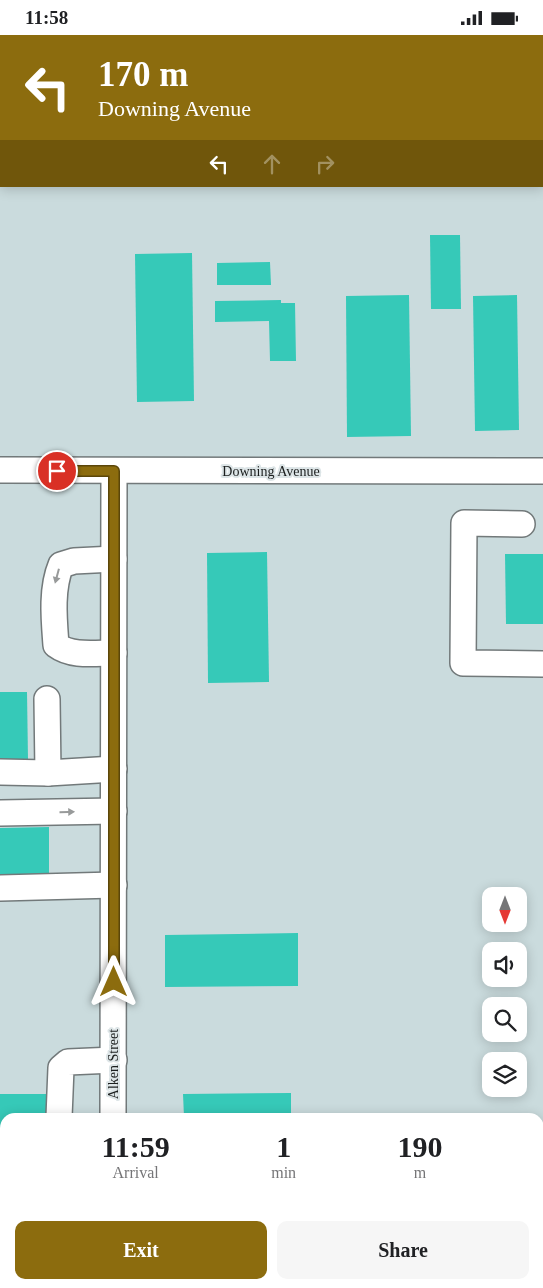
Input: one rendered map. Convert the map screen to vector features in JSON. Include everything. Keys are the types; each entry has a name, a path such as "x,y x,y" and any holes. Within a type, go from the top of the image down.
{"street":[{"name":"Downing Avenue","path":"0,470 543,471"},
{"name":"Alken Street","path":"113,1113 114,471"},
{"path":"522,524 464,523 463,663 543,664"},
{"path":"114,559 74,561 61,565 55,579 56,645 63,650 76,653 114,653"},
{"path":"47,699 48,773"},
{"path":"0,772 48,773 114,769"},
{"path":"10,813 114,811"},
{"path":"0,888 114,885"},
{"path":"59,1113 61,1068 68,1062 114,1060"}],"shaded area":[{"path":"0,187 543,187 543,1113 0,1113"}],"building":[{"path":"430,235 460,235 461,309 431,309"},
{"path":"192,253 194,401 137,402 135,254"},
{"path":"270,262 271,285 217,285 217,263"},
{"path":"409,295 411,436 347,437 346,296"},
{"path":"517,295 519,430 475,431 473,296"},
{"path":"281,300 281,303 295,303 296,361 270,361 269,321 215,322 215,301"},
{"path":"267,552 269,682 208,683 207,553"},
{"path":"505,554 543,554 543,624 506,624"},
{"path":"0,692 27,692 28,760 0,760"},
{"path":"49,827 49,882 0,882 0,828"},
{"path":"298,933 298,986 165,987 165,935"},
{"path":"291,1093 291,1113 184,1113 183,1094"},
{"path":"0,1094 50,1094 51,1113 0,1113"}],"route":[{"path":"57,471 114,471 114,982"}]}
